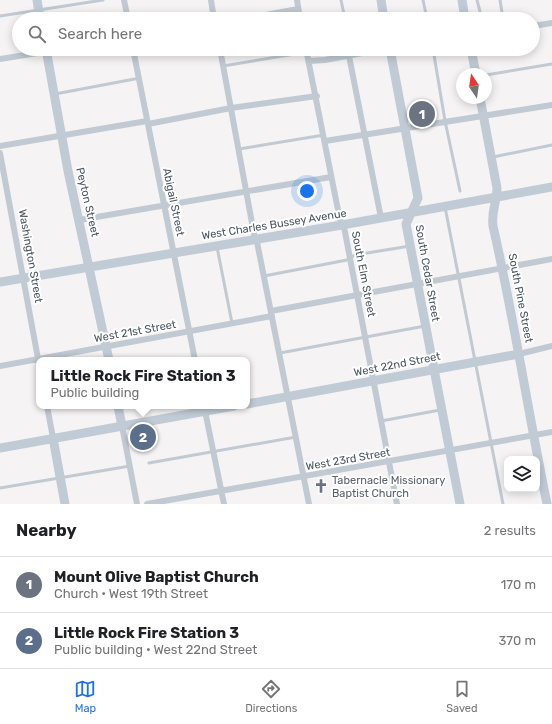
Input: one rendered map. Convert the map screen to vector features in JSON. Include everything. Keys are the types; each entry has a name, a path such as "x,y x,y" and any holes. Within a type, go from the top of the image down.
{"street":[{"path":"37,0 40,12"},
{"path":"124,0 127,12"},
{"path":"211,0 213,12"},
{"path":"297,0 299,12"},
{"path":"381,0 383,12"},
{"path":"462,0 464,12"},
{"path":"282,12 298,9"},
{"path":"540,25 552,23"},
{"path":"0,59 15,56"},
{"name":"Peyton Street","path":"47,56 79,220 109,357"},
{"name":"Abigail Street","path":"135,56 194,357"},
{"path":"221,56 255,238 280,353 309,504"},
{"name":"South Elm Street","path":"308,56 325,138 331,177 350,258 375,381 388,462 397,504"},
{"path":"309,61 348,56 366,134 381,218"},
{"name":"South Cedar Street","path":"391,56 418,198 406,224 460,504"},
{"path":"472,56 475,68"},
{"path":"0,146 231,108 317,96"},
{"name":"South Pine Street","path":"481,104 498,197 492,210 492,220 503,269 533,436 547,504"},
{"path":"325,138 366,134 552,105"},
{"name":"Washington Street","path":"0,153 38,357"},
{"path":"79,220 164,204 331,177"},
{"name":"West Charles Bussey Avenue","path":"0,282 255,238 342,225 552,187"},
{"name":"West 21st Street","path":"57,357 107,346 189,332 417,284 552,259"},
{"name":"West 22nd Street","path":"250,403 519,354 552,346"},
{"name":"West 21st Street","path":"0,366 36,361"},
{"path":"48,409 65,504"},
{"path":"119,409 137,504"},
{"path":"0,448 122,426 204,409 224,504"},
{"name":"West 23rd Street","path":"147,504 552,432"}],"lane":[{"path":"49,12 103,0"},
{"path":"341,0 344,12"},
{"path":"423,0 426,12"},
{"path":"477,0 480,12"},
{"path":"500,0 502,12"},
{"path":"0,16 12,15"},
{"path":"223,66 276,56"},
{"path":"434,56 445,121 460,191"},
{"path":"492,74 552,64"},
{"path":"54,94 140,78"},
{"path":"238,150 325,138"},
{"path":"491,157 552,145"},
{"path":"445,206 503,504"},
{"path":"216,245 232,323"},
{"path":"264,276 348,260 355,255 410,246"},
{"path":"280,353 425,326"},
{"path":"381,422 441,410"},
{"path":"149,463 296,437"},
{"path":"0,488 130,466"}],"place":[{"name":"Mount Olive Baptist Church","path":"422,114"},
{"name":"Little Rock Fire Station 3","path":"143,437"},
{"name":"Tabernacle Missionary Baptist Church","path":"321,486"}]}
